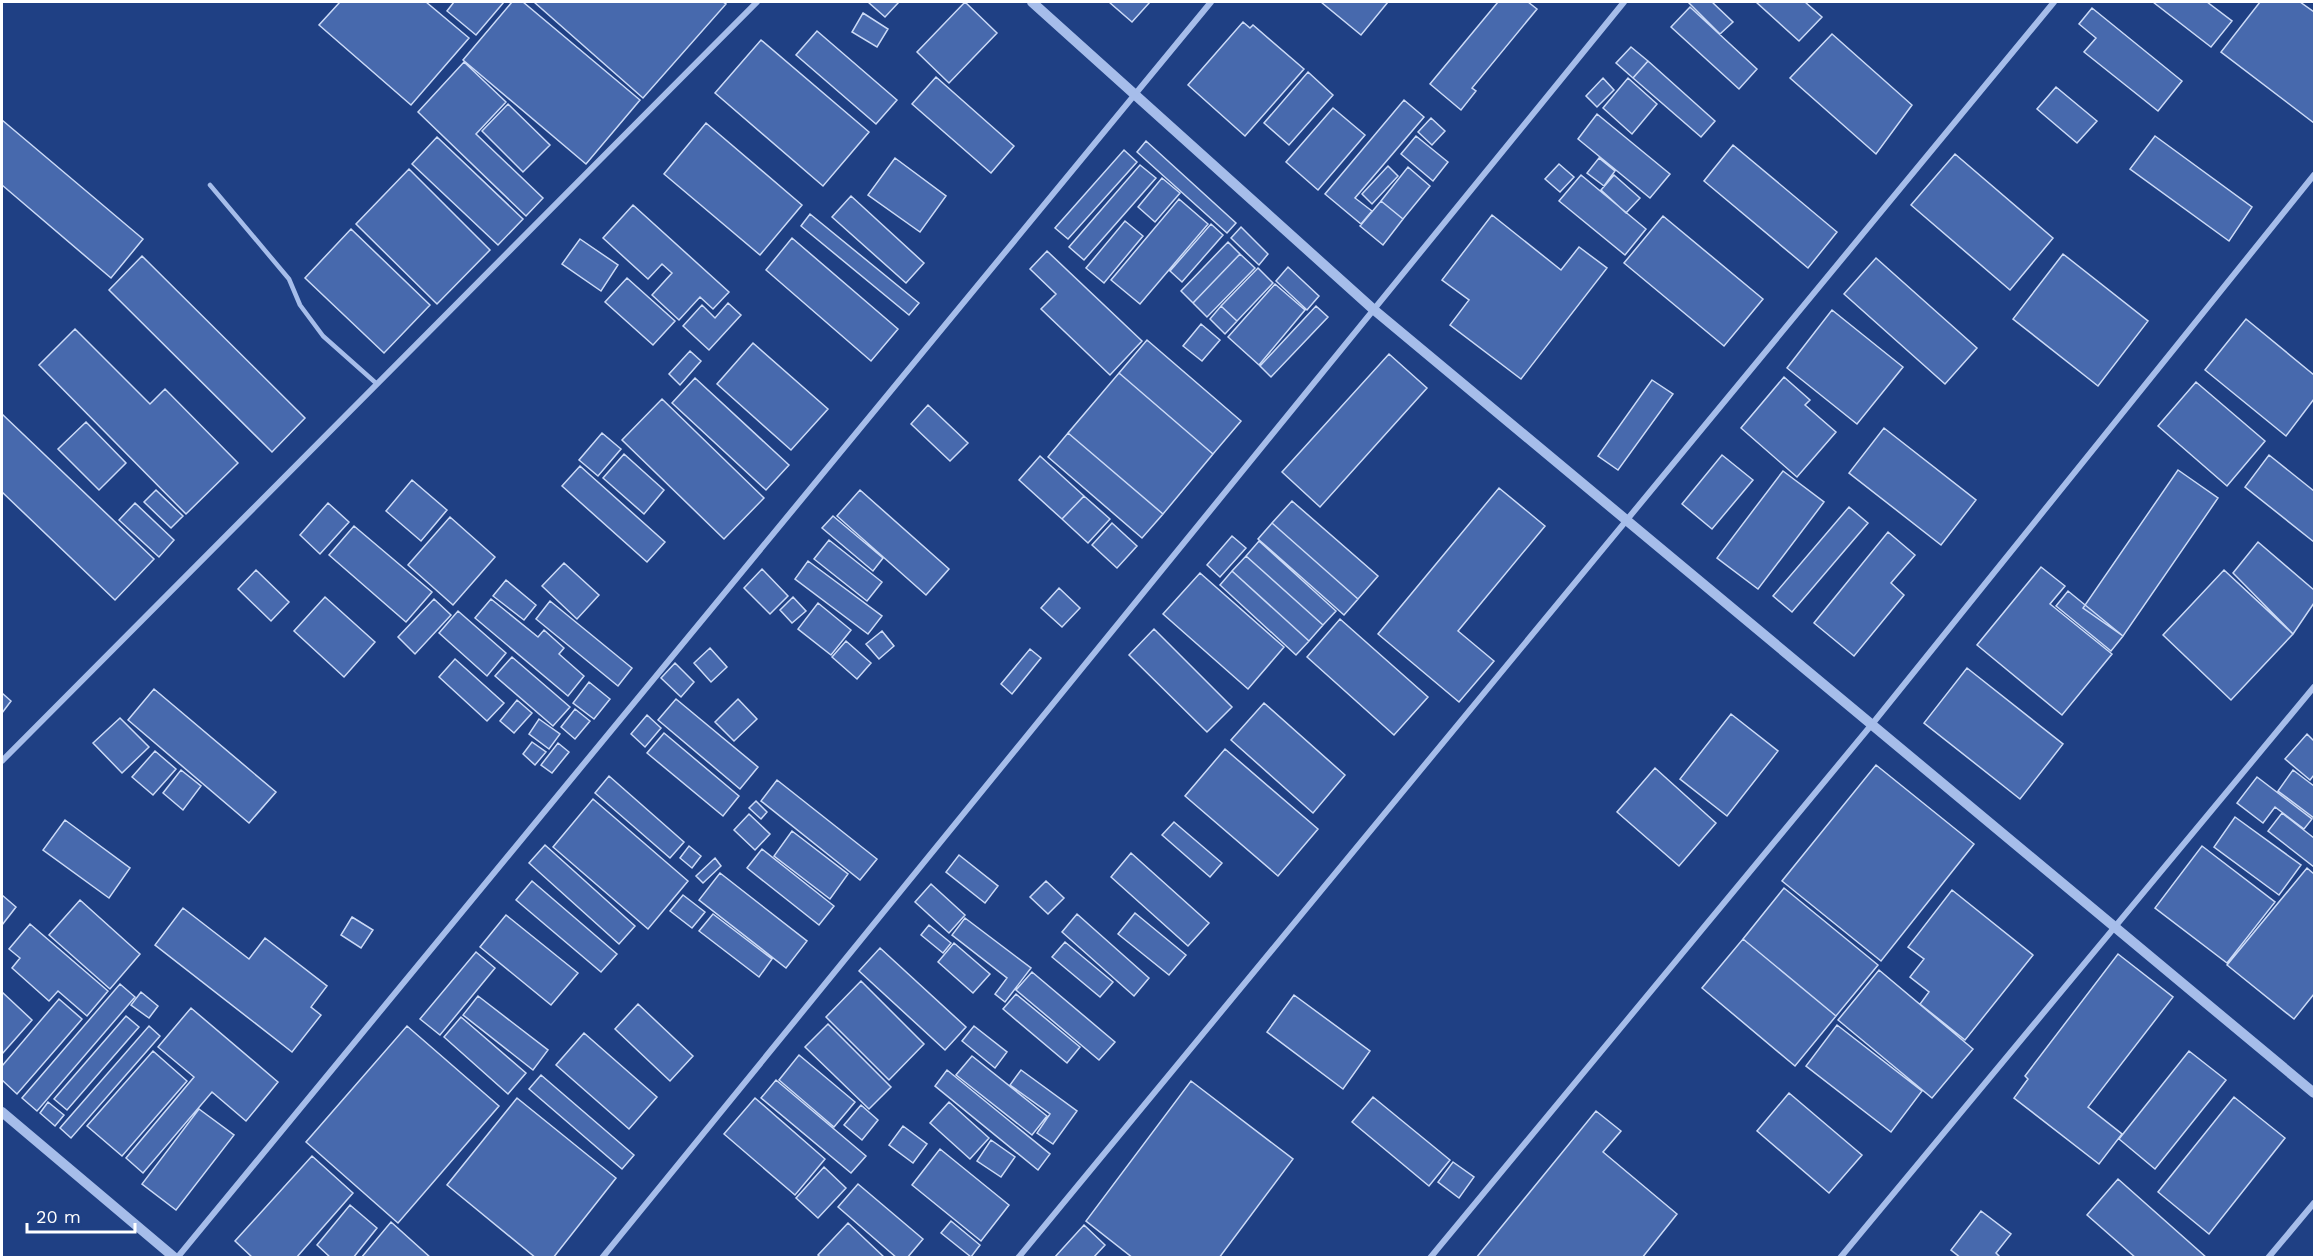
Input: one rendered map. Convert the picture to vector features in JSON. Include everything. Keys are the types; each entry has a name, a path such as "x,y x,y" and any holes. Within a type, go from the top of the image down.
{"street":[{"path":"2,761 757,2"},
{"path":"1032,2 1373,309 2117,926 2314,1093"},
{"path":"2,1112 176,1257 1211,2"},
{"path":"602,1257 1624,2"},
{"path":"1018,1257 1625,518 2054,2"},
{"path":"1430,1257 1873,723 2314,175"},
{"path":"1840,1257 2314,687"},
{"path":"2268,1257 2314,1203"}],"lane":[{"path":"210,184 289,279 300,305 323,336 377,384"}],"building":[{"path":"340,2 426,2 469,38 411,105 319,25"},
{"path":"454,2 504,2 476,35 447,11"},
{"path":"512,2 523,2 640,100 586,164 463,60"},
{"path":"534,2 723,2 726,4 643,98"},
{"path":"868,2 899,2 885,17"},
{"path":"965,2 997,33 949,83 917,52"},
{"path":"1109,2 1150,2 1132,22"},
{"path":"1321,2 1388,2 1361,35"},
{"path":"1498,2 1528,2 1537,9 1472,88 1476,91 1461,110 1430,84"},
{"path":"1688,2 1712,2 1733,22 1720,34"},
{"path":"1756,2 1805,2 1822,17 1799,41"},
{"path":"2153,2 2207,2 2232,21 2211,47"},
{"path":"2260,2 2300,2 2314,12 2314,123 2221,52"},
{"path":"1690,7 1757,69 1739,89 1671,27"},
{"path":"2092,8 2182,81 2158,111 2084,52 2096,38 2079,24"},
{"path":"863,13 888,29 877,47 852,32"},
{"path":"1243,22 1250,28 1253,25 1304,69 1245,136 1188,85"},
{"path":"817,31 897,100 876,124 796,55"},
{"path":"1832,34 1912,105 1876,154 1790,78"},
{"path":"761,40 869,132 823,186 715,93"},
{"path":"1631,47 1648,61 1633,78 1616,63"},
{"path":"1648,61 1715,121 1701,137 1633,78"},
{"path":"464,62 506,102 476,134 543,198 526,216 418,112"},
{"path":"1308,72 1333,95 1289,145 1264,123"},
{"path":"936,77 1014,146 991,173 912,104"},
{"path":"1603,78 1614,90 1597,107 1586,96"},
{"path":"1628,78 1657,104 1632,134 1603,108"},
{"path":"2056,87 2097,121 2077,143 2037,109"},
{"path":"1404,100 1424,117 1355,198 1372,211 1361,224 1325,194"},
{"path":"508,104 550,145 523,172 482,131"},
{"path":"1333,108 1365,135 1318,190 1286,162"},
{"path":"1597,114 1670,174 1650,198 1578,139"},
{"path":"1431,118 1445,131 1432,145 1418,132"},
{"path":"2,120 143,239 111,278 2,185"},
{"path":"706,123 802,205 760,255 664,174"},
{"path":"1416,136 1448,162 1433,181 1401,154"},
{"path":"2155,136 2252,207 2229,241 2130,169"},
{"path":"437,137 523,219 498,245 412,164"},
{"path":"1146,141 1236,223 1227,233 1137,152"},
{"path":"1733,145 1837,232 1808,268 1704,181"},
{"path":"1124,150 1137,162 1068,239 1055,228"},
{"path":"1955,154 2053,238 2010,290 1911,205"},
{"path":"895,158 946,196 920,232 868,195"},
{"path":"1599,158 1615,171 1604,186 1587,173"},
{"path":"1559,164 1574,177 1560,192 1545,179"},
{"path":"1140,165 1156,178 1084,260 1069,247"},
{"path":"1388,166 1398,176 1372,204 1362,194"},
{"path":"1408,167 1430,186 1403,219 1381,201"},
{"path":"409,169 490,250 437,304 356,224"},
{"path":"1581,175 1646,229 1625,255 1559,201"},
{"path":"1614,175 1640,198 1626,213 1601,190"},
{"path":"1162,178 1180,193 1155,222 1138,207"},
{"path":"851,196 924,263 906,283 832,217"},
{"path":"1179,199 1208,224 1140,304 1111,280"},
{"path":"1381,201 1403,219 1383,245 1360,226"},
{"path":"633,205 729,292 713,309 700,297 679,320 652,295 672,273 662,264 648,279 603,238"},
{"path":"810,214 919,303 909,315 801,226"},
{"path":"1492,215 1561,270 1579,247 1607,268 1521,379 1450,325 1469,300 1442,280"},
{"path":"1663,216 1763,299 1724,346 1624,263"},
{"path":"1125,221 1143,236 1104,283 1086,268"},
{"path":"1211,224 1223,235 1182,282 1170,271"},
{"path":"1241,227 1268,254 1259,265 1231,238"},
{"path":"351,229 430,305 384,353 305,278"},
{"path":"792,238 898,329 871,361 766,270"},
{"path":"580,239 618,265 601,291 562,264"},
{"path":"1228,242 1240,254 1193,303 1181,291"},
{"path":"1047,251 1142,341 1110,375 1041,309 1056,294 1030,269"},
{"path":"1240,254 1255,268 1207,317 1193,303"},
{"path":"2063,254 2148,321 2098,386 2013,319"},
{"path":"142,256 305,418 272,452 109,290"},
{"path":"1876,258 1977,348 1945,384 1844,294"},
{"path":"1288,267 1319,296 1307,310 1276,281"},
{"path":"1258,268 1273,283 1237,321 1221,306"},
{"path":"627,278 675,321 653,345 605,302"},
{"path":"1275,284 1305,310 1259,365 1228,337"},
{"path":"728,303 741,315 709,350 683,326 702,305 715,318"},
{"path":"1221,306 1237,321 1225,334 1210,319"},
{"path":"1316,306 1328,317 1271,377 1260,366"},
{"path":"1832,310 1903,367 1857,424 1787,368"},
{"path":"2246,319 2314,375 2314,399 2286,436 2205,370"},
{"path":"1201,324 1220,340 1202,361 1183,346"},
{"path":"75,329 150,404 165,389 238,463 186,514 39,365"},
{"path":"1147,340 1241,421 1213,454 1119,373"},
{"path":"753,343 828,409 791,450 717,384"},
{"path":"690,351 701,361 680,385 669,374"},
{"path":"1389,354 1427,388 1320,507 1282,472"},
{"path":"1119,373 1213,454 1163,514 1068,433"},
{"path":"1784,377 1810,400 1805,405 1836,432 1797,477 1741,428"},
{"path":"695,378 789,465 766,490 672,403"},
{"path":"1652,380 1673,394 1618,470 1598,456"},
{"path":"2196,382 2265,441 2227,486 2158,426"},
{"path":"662,399 764,498 724,539 622,440"},
{"path":"928,405 968,443 950,461 911,424"},
{"path":"2,414 154,559 115,600 2,492"},
{"path":"86,422 126,463 99,490 58,449"},
{"path":"1884,428 1976,500 1941,545 1849,473"},
{"path":"602,433 621,449 598,476 579,460"},
{"path":"1068,433 1163,514 1142,538 1048,457"},
{"path":"624,454 664,490 644,514 603,478"},
{"path":"1722,455 1753,480 1712,529 1682,504"},
{"path":"2269,455 2314,491 2314,542 2245,487"},
{"path":"1040,456 1084,496 1062,519 1019,480"},
{"path":"580,466 665,542 647,562 562,486"},
{"path":"2178,470 2218,498 2123,636 2083,608"},
{"path":"1783,471 1824,502 1758,589 1717,558"},
{"path":"412,480 447,510 421,541 386,511"},
{"path":"1499,488 1545,526 1458,631 1494,661 1459,702 1378,634"},
{"path":"156,490 183,516 171,528 144,502"},
{"path":"860,490 949,569 926,595 837,516"},
{"path":"1084,496 1110,519 1088,543 1062,519"},
{"path":"1292,501 1378,576 1358,599 1272,523"},
{"path":"135,503 174,540 159,557 119,520"},
{"path":"328,503 349,522 320,554 300,535"},
{"path":"1849,507 1868,523 1792,612 1773,596"},
{"path":"833,516 883,558 873,571 822,528"},
{"path":"450,517 495,557 453,605 408,565"},
{"path":"1112,523 1137,546 1117,568 1092,545"},
{"path":"1272,523 1358,599 1344,615 1258,539"},
{"path":"354,526 432,592 406,622 329,555"},
{"path":"1888,532 1915,555 1891,583 1904,595 1854,656 1814,623"},
{"path":"1232,536 1246,548 1220,577 1207,565"},
{"path":"829,540 882,582 867,601 814,559"},
{"path":"1259,541 1336,611 1323,625 1246,556"},
{"path":"2258,542 2314,590 2314,603 2293,634 2233,573"},
{"path":"1246,556 1323,625 1309,641 1232,571"},
{"path":"808,561 882,616 868,634 795,579"},
{"path":"564,563 599,595 577,619 542,586"},
{"path":"2041,567 2065,586 2050,604 2112,654 2062,715 1977,645"},
{"path":"762,569 788,596 770,614 744,588"},
{"path":"256,570 289,602 271,621 238,589"},
{"path":"2224,570 2293,634 2231,700 2163,635"},
{"path":"1232,571 1309,641 1296,655 1220,585"},
{"path":"1200,573 1284,647 1248,689 1163,614"},
{"path":"506,580 536,605 524,620 493,596"},
{"path":"1059,588 1080,608 1062,627 1041,608"},
{"path":"2068,591 2123,636 2111,651 2056,606"},
{"path":"325,597 375,642 344,677 294,631"},
{"path":"793,597 806,611 792,623 780,610"},
{"path":"434,599 451,615 415,654 398,637"},
{"path":"491,599 538,637 544,630 564,648 559,654 584,676 568,696 475,618"},
{"path":"550,601 632,668 618,686 536,619"},
{"path":"818,603 851,630 831,655 798,629"},
{"path":"458,611 506,653 487,676 439,633"},
{"path":"1340,619 1428,697 1394,735 1307,657"},
{"path":"1154,629 1232,707 1207,732 1129,655"},
{"path":"882,631 894,646 879,659 866,644"},
{"path":"846,641 871,663 857,679 832,657"},
{"path":"710,648 727,667 711,682 694,663"},
{"path":"1030,649 1041,658 1012,694 1001,684"},
{"path":"512,657 570,707 553,726 495,676"},
{"path":"455,659 504,703 487,721 439,677"},
{"path":"675,663 694,682 681,697 661,678"},
{"path":"1967,668 2063,744 2020,799 1924,723"},
{"path":"589,682 610,699 594,719 573,703"},
{"path":"154,689 276,792 249,823 128,720"},
{"path":"2,693 11,701 2,713"},
{"path":"676,699 758,767 740,789 658,720"},
{"path":"738,699 757,719 734,741 715,722"},
{"path":"517,700 532,713 514,733 500,721"},
{"path":"1264,703 1345,775 1313,813 1231,740"},
{"path":"575,709 590,721 575,739 561,727"},
{"path":"1731,714 1778,751 1727,816 1680,779"},
{"path":"647,715 661,728 645,747 631,734"},
{"path":"120,718 149,747 122,773 93,743"},
{"path":"539,719 560,734 549,749 529,734"},
{"path":"664,733 739,796 723,816 647,753"},
{"path":"2307,734 2314,741 2314,775 2310,780 2285,759"},
{"path":"532,742 546,752 535,765 523,754"},
{"path":"558,743 569,752 552,773 541,765"},
{"path":"1225,749 1318,829 1278,876 1185,796"},
{"path":"155,751 176,769 153,795 132,777"},
{"path":"1876,765 1974,844 1881,961 1782,881"},
{"path":"1655,768 1716,823 1679,866 1617,812"},
{"path":"181,770 201,786 183,810 163,793"},
{"path":"2293,770 2314,786 2314,818 2278,791"},
{"path":"609,776 684,842 670,858 595,793"},
{"path":"2257,777 2312,819 2304,829 2275,807 2263,823 2237,803"},
{"path":"777,780 877,859 860,880 761,801"},
{"path":"593,799 688,881 648,929 553,847"},
{"path":"756,801 767,812 761,819 749,808"},
{"path":"2282,813 2314,838 2314,867 2268,831"},
{"path":"749,814 770,834 755,850 734,830"},
{"path":"2235,817 2301,865 2279,895 2214,847"},
{"path":"65,820 130,868 109,898 43,850"},
{"path":"1174,822 1222,863 1210,877 1162,835"},
{"path":"792,831 848,874 830,899 774,856"},
{"path":"545,845 635,926 619,944 529,863"},
{"path":"689,846 701,856 692,868 680,858"},
{"path":"2202,846 2275,902 2227,963 2155,908"},
{"path":"762,849 834,906 819,925 747,868"},
{"path":"1131,853 1209,923 1188,946 1111,877"},
{"path":"959,855 998,886 985,903 946,872"},
{"path":"715,858 721,866 703,883 696,876"},
{"path":"2307,868 2314,874 2314,994 2294,1019 2227,965"},
{"path":"720,873 807,941 786,968 699,900"},
{"path":"532,881 617,954 601,972 516,900"},
{"path":"1046,881 1064,898 1048,914 1030,897"},
{"path":"931,884 965,915 949,933 915,902"},
{"path":"1784,888 1878,965 1836,1016 1743,939"},
{"path":"1952,890 2033,955 1965,1040 1920,1004 1929,992 1910,977 1924,959 1908,947"},
{"path":"2,895 16,907 2,925"},
{"path":"683,895 705,912 692,928 670,911"},
{"path":"80,900 140,954 110,989 49,935"},
{"path":"183,908 249,959 265,938 327,986 311,1007 321,1015 292,1052 155,945"},
{"path":"1135,913 1186,955 1169,975 1118,934"},
{"path":"713,914 772,959 759,977 699,931"},
{"path":"1077,914 1149,978 1134,996 1062,932"},
{"path":"506,915 578,973 551,1005 480,947"},
{"path":"352,917 373,930 361,948 341,935"},
{"path":"965,918 1031,968 1005,1002 995,994 1007,978 952,935"},
{"path":"30,924 108,991 87,1016 58,991 49,1001 12,968 20,958 9,949"},
{"path":"929,925 951,943 943,953 921,935"},
{"path":"1743,939 1836,1016 1795,1066 1702,988"},
{"path":"1065,942 1113,982 1100,997 1052,957"},
{"path":"954,943 990,974 973,993 938,962"},
{"path":"880,948 966,1027 945,1050 859,971"},
{"path":"476,952 495,968 440,1035 420,1019"},
{"path":"2118,954 2173,997 2088,1107 2122,1134 2099,1164 2014,1098 2028,1079 2025,1076"},
{"path":"1879,970 1973,1049 1932,1098 1838,1020"},
{"path":"1032,972 1115,1042 1099,1060 1016,990"},
{"path":"861,981 924,1044 889,1080 826,1017"},
{"path":"120,984 135,997 37,1111 22,1098"},
{"path":"2,992 32,1020 2,1054"},
{"path":"141,992 158,1006 149,1018 131,1005"},
{"path":"1016,994 1080,1047 1067,1063 1003,1009"},
{"path":"1294,995 1370,1051 1343,1089 1267,1032"},
{"path":"478,996 548,1050 533,1070 463,1015"},
{"path":"59,999 82,1019 17,1094 2,1080 2,1066"},
{"path":"638,1004 693,1056 670,1081 615,1029"},
{"path":"191,1008 278,1082 246,1121 212,1092 143,1173 126,1158 194,1077 158,1047"},
{"path":"126,1016 139,1027 67,1110 54,1099"},
{"path":"461,1017 526,1073 508,1094 444,1037"},
{"path":"828,1024 891,1087 869,1109 805,1047"},
{"path":"1837,1025 1922,1091 1891,1132 1806,1066"},
{"path":"149,1026 160,1036 71,1138 60,1128"},
{"path":"407,1026 499,1106 398,1223 306,1142"},
{"path":"974,1026 1007,1052 995,1068 962,1041"},
{"path":"584,1033 657,1097 629,1129 556,1065"},
{"path":"153,1051 187,1081 122,1156 87,1126"},
{"path":"2189,1051 2226,1080 2155,1169 2119,1139"},
{"path":"799,1055 855,1102 834,1127 779,1080"},
{"path":"972,1056 1047,1116 1032,1135 956,1075"},
{"path":"947,1070 1050,1154 1038,1170 935,1086"},
{"path":"1021,1070 1077,1111 1053,1144 1037,1133 1050,1114 1010,1085"},
{"path":"541,1075 634,1155 622,1169 529,1089"},
{"path":"776,1080 866,1156 851,1173 761,1098"},
{"path":"1191,1081 1293,1159 1219,1258 1133,1258 1086,1221"},
{"path":"1789,1093 1862,1155 1829,1193 1757,1131"},
{"path":"1373,1097 1450,1160 1429,1186 1352,1122"},
{"path":"2234,1097 2285,1138 2209,1234 2158,1192"},
{"path":"517,1098 616,1178 553,1258 536,1258 447,1185"},
{"path":"755,1098 825,1159 795,1195 724,1134"},
{"path":"48,1102 64,1115 55,1126 40,1113"},
{"path":"949,1102 989,1138 970,1159 930,1123"},
{"path":"861,1105 878,1120 862,1140 844,1125"},
{"path":"199,1109 234,1135 176,1210 142,1184"},
{"path":"1596,1111 1621,1131 1603,1152 1677,1214 1642,1258 1476,1258"},
{"path":"903,1126 927,1144 913,1163 889,1145"},
{"path":"991,1140 1015,1157 1001,1177 977,1161"},
{"path":"940,1149 1009,1205 981,1241 912,1185"},
{"path":"312,1156 353,1193 296,1258 253,1258 235,1241"},
{"path":"1453,1162 1474,1177 1459,1198 1438,1182"},
{"path":"824,1167 846,1188 818,1218 796,1198"},
{"path":"2118,1179 2207,1258 2136,1258 2087,1215"},
{"path":"858,1184 923,1239 907,1258 897,1258 838,1207"},
{"path":"350,1205 377,1228 353,1258 331,1258 317,1245"},
{"path":"1981,1211 2011,1234 1996,1253 2001,1258 1961,1258 1951,1250"},
{"path":"951,1221 980,1245 971,1257 941,1233"},
{"path":"391,1222 431,1258 361,1258"},
{"path":"848,1223 885,1258 821,1258 818,1255"},
{"path":"1084,1225 1105,1245 1093,1258 1054,1258"}]}
